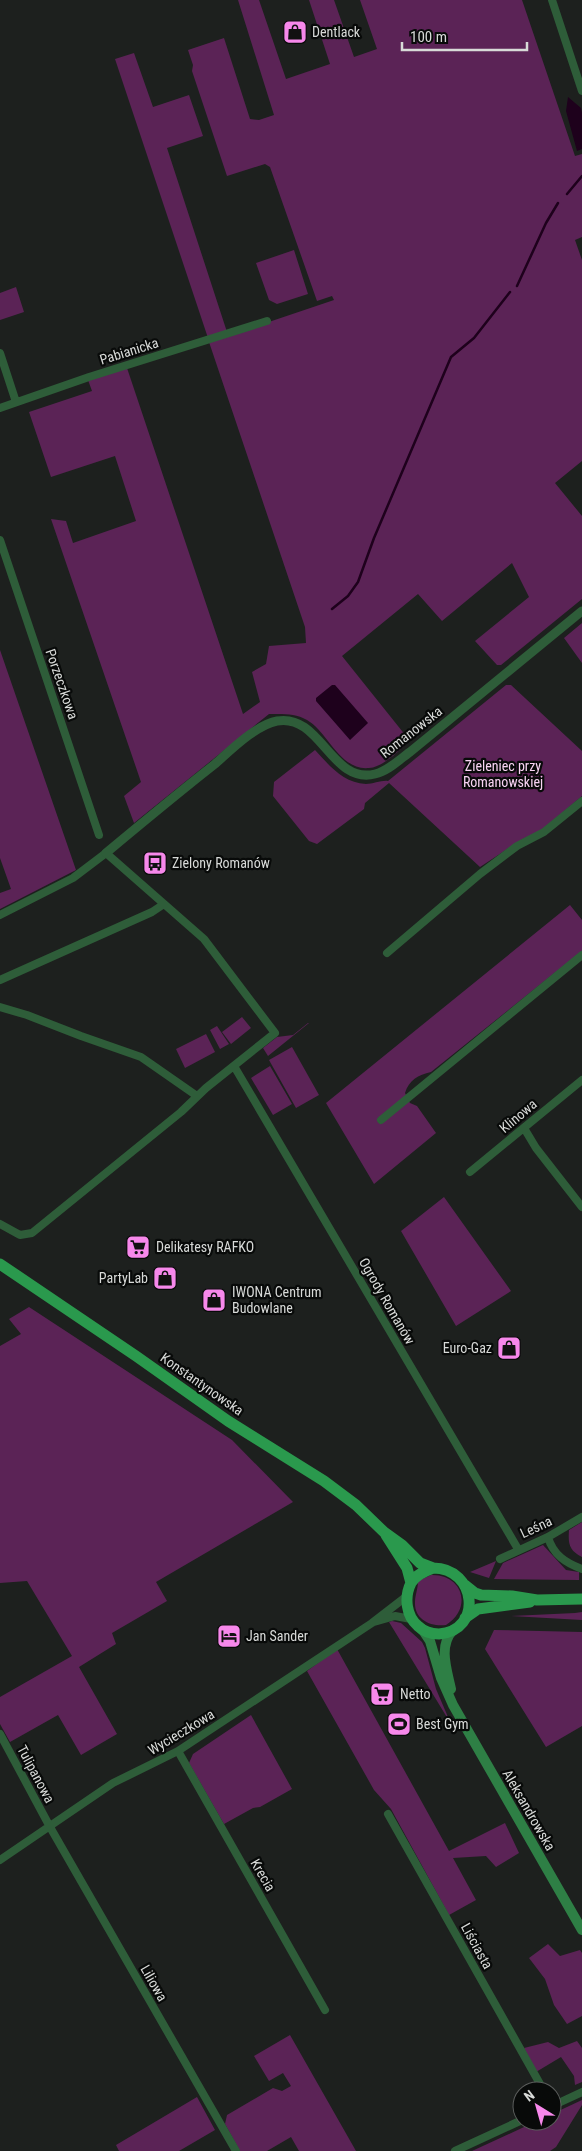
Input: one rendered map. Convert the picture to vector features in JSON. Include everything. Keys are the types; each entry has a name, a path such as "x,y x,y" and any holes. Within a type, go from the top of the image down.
{"main road":[{"name":"Konstantynowska","path":"0,1264 228,1421 324,1481 356,1505 384,1532 402,1545 420,1564 433,1568"},
{"name":"Konstantynowska","path":"384,1532 407,1568 411,1583"},
{"path":"537,1600 512,1596 481,1595 469,1589 456,1575 448,1570 433,1568 417,1576 411,1583 407,1596 408,1612 411,1619 422,1629 436,1634 453,1630 478,1609 537,1600 582,1599"},
{"path":"464,1584 469,1603 465,1618"},
{"name":"Aleksandrowska","path":"422,1629 430,1641 441,1678 453,1704 582,1930"},
{"name":"Aleksandrowska","path":"453,1630 446,1639 445,1650 453,1704"}],"street":[{"path":"552,0 582,91"},
{"name":"Pabianicka","path":"0,408 267,321"},
{"path":"0,353 16,402"},
{"name":"Porzeczkowa","path":"0,540 100,835"},
{"name":"Romanowska","path":"0,915 73,878 243,741 273,722 288,721 303,726 343,766 352,772 367,775 382,771 410,752 582,611"},
{"path":"387,954 480,874 517,846 544,832 582,801"},
{"path":"0,1224 20,1235 32,1233 275,1033 204,939 106,853"},
{"path":"0,980 144,916 164,904"},
{"path":"381,1120 582,955"},
{"path":"0,1007 141,1057 197,1096"},
{"name":"Ogrody Romanów","path":"234,1066 518,1549"},
{"name":"Klinowa","path":"470,1172 582,1080"},
{"path":"524,1128 536,1148 582,1207"},
{"name":"Leśna","path":"500,1559 518,1549 548,1537 582,1517"},
{"path":"548,1537 557,1555 568,1563 582,1569"},
{"name":"Wycieczkowa","path":"0,1860 114,1783 178,1751 372,1623 407,1596"},
{"name":"Wycieczkowa","path":"372,1623 395,1616 411,1619"},
{"name":"Tulipanowa","path":"0,1734 50,1827"},
{"name":"Krecia","path":"178,1751 325,2010"},
{"name":"Liściasta","path":"388,1814 538,2081"},
{"name":"Liliowa","path":"50,1827 236,2151"},
{"path":"562,2101 582,2092"},
{"path":"455,2151 512,2125"}],"green space":[{"path":"238,0 259,0 286,79 330,64 309,0 334,0 354,57 377,49 360,0 522,0 575,156 582,154 582,237 575,240 582,260 582,461 555,483 582,516 582,599 501,665 497,665 475,641 529,597 512,563 442,621 418,594 342,656 410,741 391,758 375,767 359,767 342,757 315,726 307,720 293,715 269,714 134,823 124,796 141,782 51,519 66,521 73,543 136,521 115,456 51,477 29,412 92,391 88,380 127,368 243,714 260,702 252,672 266,664 269,646 306,643 305,627 209,342 334,300 332,296 317,301 270,167 265,164 227,176 192,71 193,65 188,50 224,38 250,119 259,120 274,115"},
{"path":"134,53 153,107 189,95 203,136 167,148 227,332 208,338 115,59"},
{"path":"294,250 308,294 277,304 269,300 256,263"},
{"path":"16,287 24,312 0,320 0,293"},
{"path":"582,623 582,663 564,638"},
{"path":"0,650 76,870 0,909 0,893 11,889 0,858"},
{"name":"Zieleniec przy Romanowskiej","path":"506,685 511,685 582,751 582,796 541,831 521,840 480,867 389,783 365,803 364,809 317,844 309,841 273,796 274,782 315,750 337,772 350,780 366,784 388,781"},
{"path":"570,905 582,920 582,951 431,1072 412,1081 405,1093 410,1103 417,1106 436,1133 374,1184 326,1103"},
{"path":"242,1017 251,1028 231,1044 222,1032"},
{"path":"308,1023 268,1056 263,1048 277,1037 293,1035"},
{"path":"217,1026 229,1044 220,1049 210,1030"},
{"path":"206,1034 215,1052 185,1068 176,1049"},
{"path":"292,1047 319,1095 296,1108 269,1060"},
{"path":"270,1066 292,1104 273,1115 251,1078"},
{"path":"444,1197 511,1291 456,1326 401,1231"},
{"path":"29,1307 232,1440 293,1502 156,1582 167,1601 112,1633 116,1644 79,1667 117,1734 81,1755 58,1715 10,1742 0,1724 0,1697 72,1656 27,1581 0,1583 0,1346 21,1334 9,1319"},
{"path":"582,1522 582,1557 574,1552 569,1543 569,1530"},
{"path":"543,1545 566,1570 579,1572 579,1580 494,1579 503,1563"},
{"path":"496,1561 489,1578 470,1572"},
{"path":"431,1575 442,1576 451,1580 461,1593 460,1610 446,1625 434,1625 424,1621 415,1608 418,1581"},
{"path":"582,1612 582,1620 511,1616 575,1613"},
{"path":"389,1622 401,1623 422,1642 436,1689 451,1724"},
{"path":"494,1630 582,1632 582,1726 546,1747 485,1649"},
{"path":"337,1649 449,1851 505,1823 519,1853 496,1867 486,1856 453,1858 476,1900 449,1915 391,1809 374,1790 307,1671"},
{"path":"251,1715 292,1789 224,1824 189,1763 193,1754"},
{"path":"548,1944 560,1956 580,1950 582,1953 582,2016 567,2024 554,2005 545,1979 529,1958"},
{"path":"290,2035 356,2151 299,2151 291,2137 267,2151 240,2151 225,2124 227,2115 273,2088 282,2091 291,2086 283,2073 269,2081 254,2056"},
{"path":"577,2041 582,2048 582,2082 575,2085 574,2076 561,2057 536,2072 524,2048 548,2042 559,2048"},
{"path":"197,2097 215,2130 179,2151 119,2151 116,2145"},
{"path":"582,2100 582,2105 556,2147 550,2151 472,2151 515,2131 562,2131 562,2109"}],"shaded area":[{"path":"568,97 581,108 582,113 582,149 577,151 566,111"},
{"path":"332,685 335,685 368,723 350,740 316,701 316,698"}],"waterway":[{"path":"567,194 582,176"},
{"path":"517,286 546,223 558,203"},
{"path":"332,609 348,596 358,582 374,538 451,357 474,338 510,292"}],"place":[{"name":"Dentlack","path":"295,32"},
{"name":"Zielony Romanów","path":"155,863"},
{"name":"Delikatesy RAFKO","path":"138,1247"},
{"name":"PartyLab","path":"165,1278"},
{"name":"IWONA Centrum Budowlane","path":"214,1300"},
{"name":"Euro-Gaz","path":"509,1348"},
{"name":"Jan Sander","path":"229,1636"},
{"name":"Netto","path":"382,1694"},
{"name":"Best Gym","path":"399,1724"}]}
